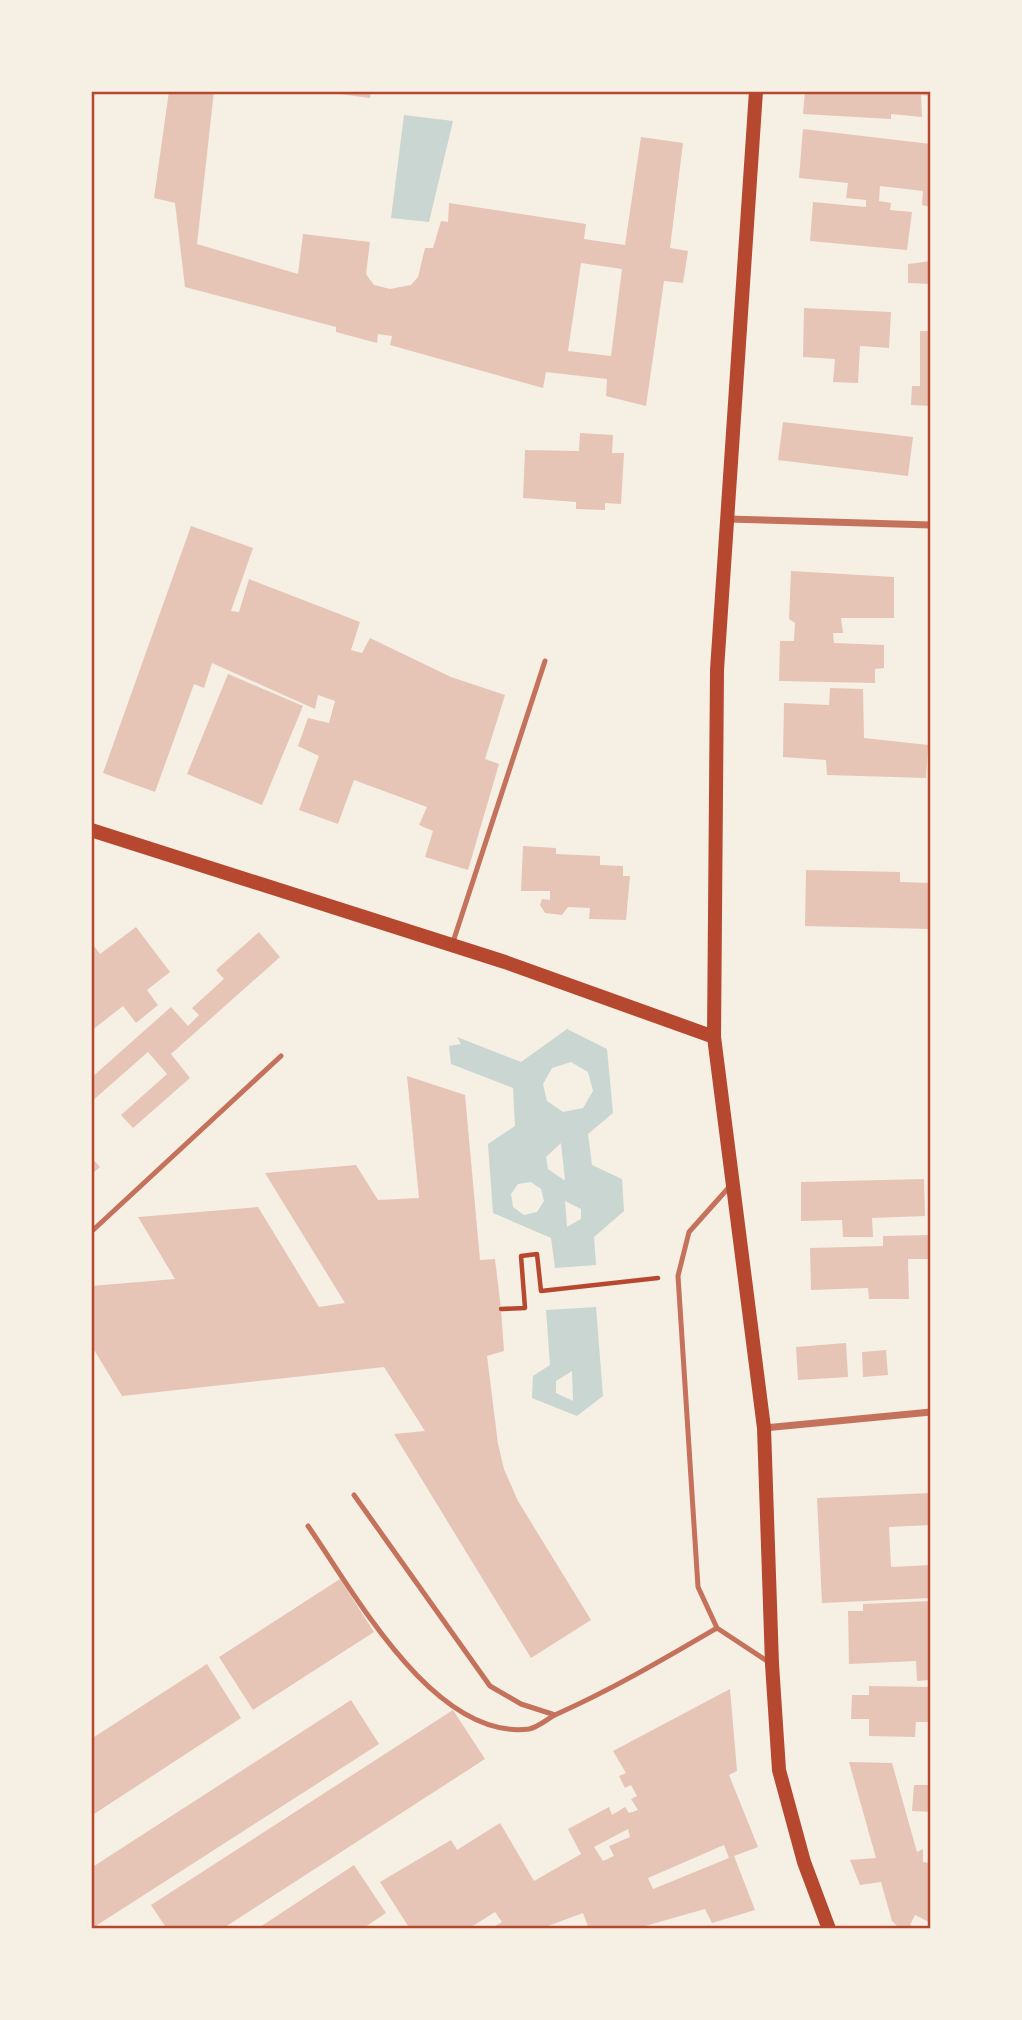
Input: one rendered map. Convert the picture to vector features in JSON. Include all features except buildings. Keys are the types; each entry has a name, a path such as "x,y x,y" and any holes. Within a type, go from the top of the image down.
{"main road":[{"path":"755,91 717,670 714,1037 764,1428 772,1664 779,1770 804,1862 829,1929"},
{"path":"91,830 452,945 714,1037"}],"street":[{"path":"727,519 931,525"},
{"path":"764,1428 931,1412"}],"lane":[{"path":"452,945 545,661"},
{"path":"91,1232 281,1056"},
{"path":"731,1185 689,1232 678,1276 698,1587 717,1628 772,1664"},
{"path":"354,1495 490,1686 521,1704 555,1714"},
{"path":"308,1526 404,1664 435,1694 473,1717 509,1730 533,1728 555,1714 614,1688 717,1628"}],"path":[{"path":"501,1309 525,1308 521,1256 537,1255 541,1291 678,1276"}],"shaded area":[{"path":"404,115 453,121 429,222 391,218"},
{"path":"567,1029 607,1049 613,1113 588,1134 592,1165 622,1179 624,1211 594,1237 596,1265 555,1268 551,1238 493,1213 488,1144 515,1126 513,1088 451,1064 449,1046 461,1044 457,1037 521,1062","holes":["571,1062 588,1072 593,1091 583,1108 563,1112 547,1101 543,1084 552,1068","561,1143 565,1180 548,1169 546,1157","531,1182 541,1189 544,1201 537,1212 524,1215 513,1207 511,1194 518,1184","565,1201 581,1209 581,1219 567,1227"]},
{"path":"596,1307 603,1396 577,1416 532,1398 533,1376 550,1365 546,1310","holes":["572,1371 573,1401 556,1393 556,1381"]}]}
